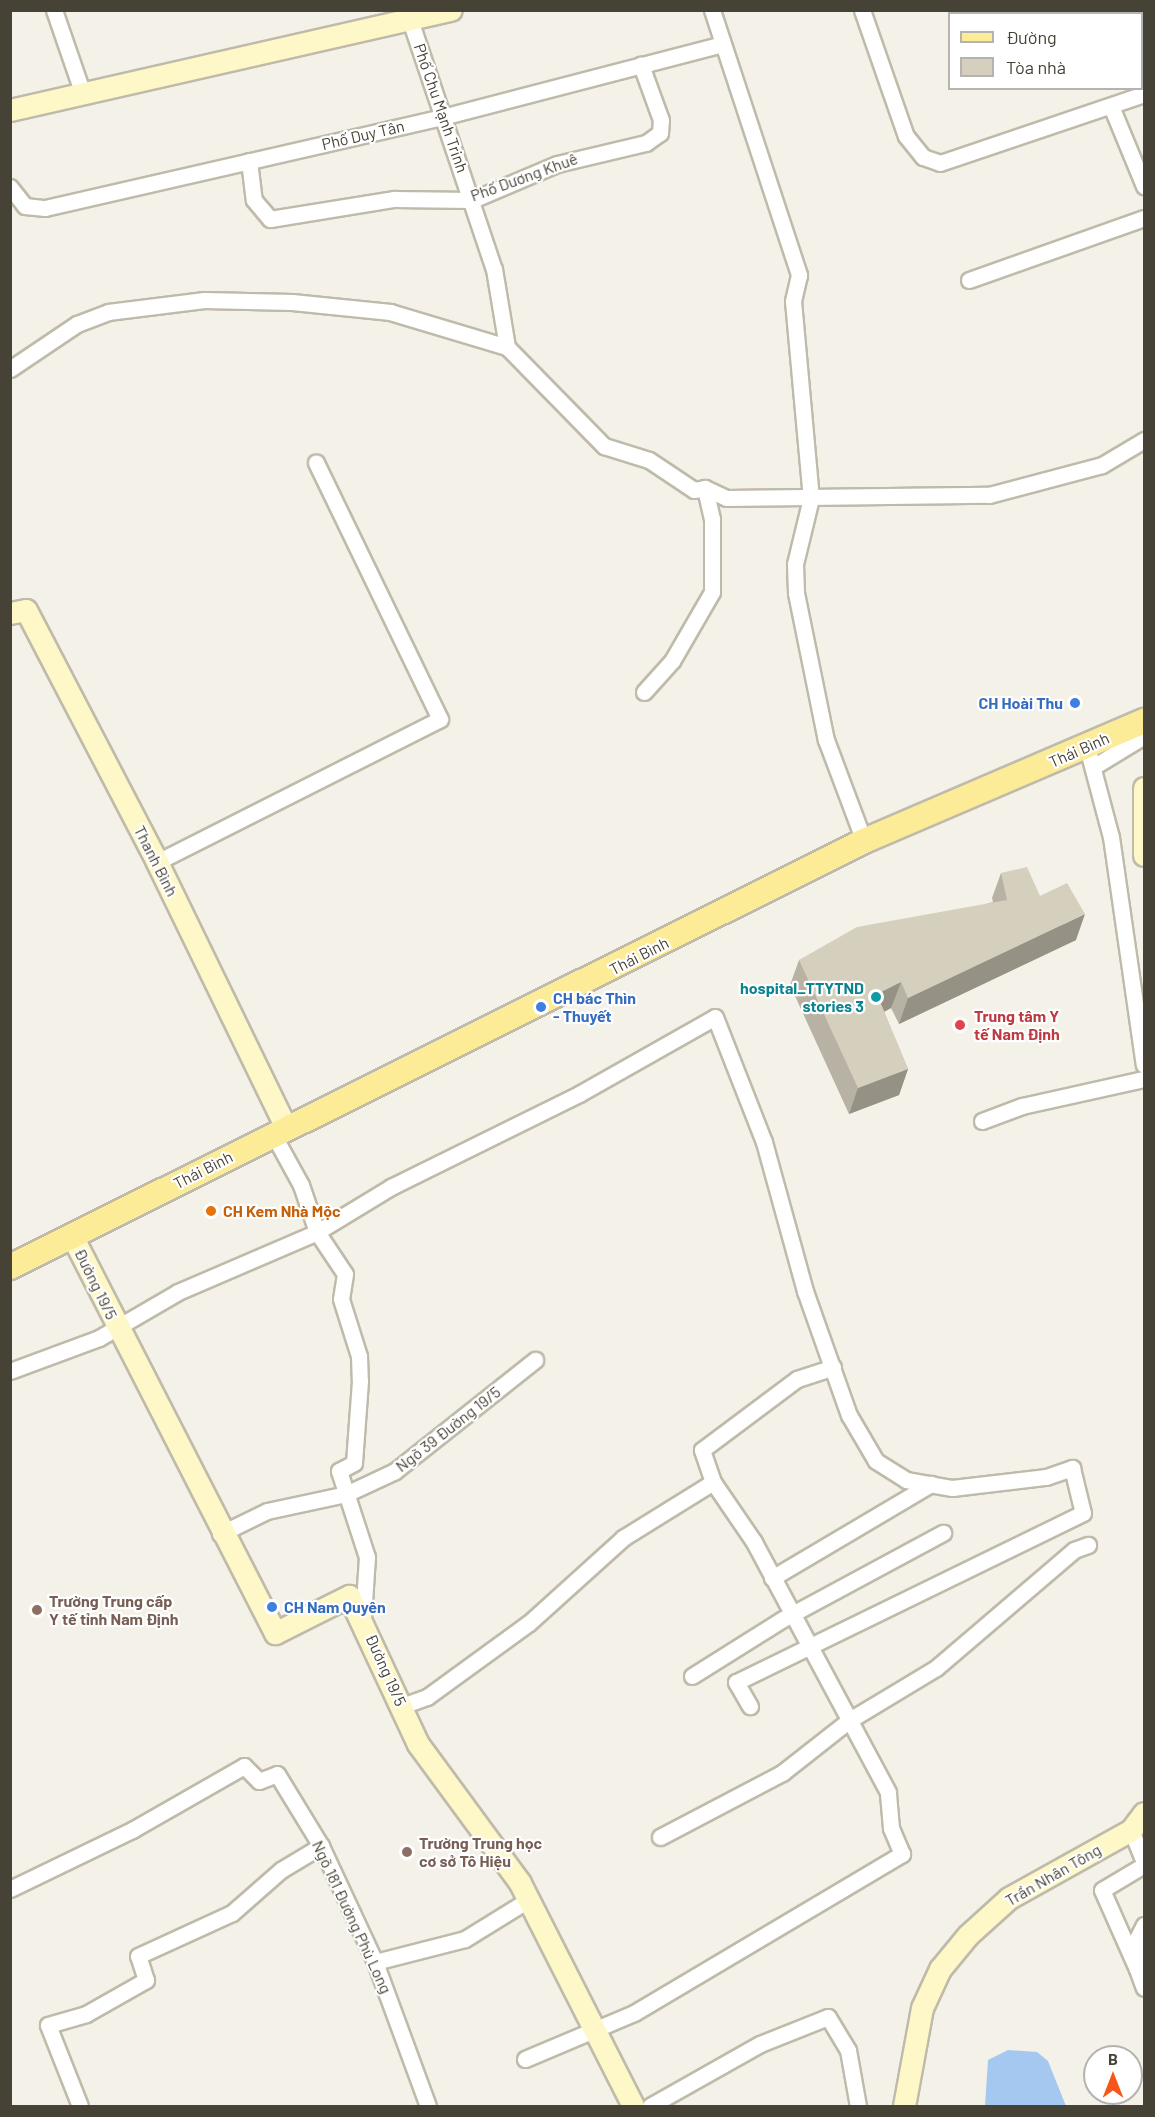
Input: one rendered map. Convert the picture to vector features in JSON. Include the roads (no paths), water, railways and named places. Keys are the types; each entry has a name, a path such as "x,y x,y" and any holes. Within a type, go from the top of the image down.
{"main road":[{"name":"Thái Bình","path":"10,1267 864,842 1090,757 1144,721"}],"street":[{"path":"54,10 83,94"},
{"path":"10,110 409,15 451,10"},
{"path":"712,10 799,275 794,301 811,498 795,564 796,593 826,740 864,842"},
{"path":"862,10 906,136 923,157 955,160 1144,94"},
{"name":"Phố Chu Mạnh Trinh","path":"409,15 446,116 494,269 507,346"},
{"name":"Phố Duy Tân","path":"10,187 25,206 45,208 446,116 723,44"},
{"name":"Phố Dương Khuê","path":"249,161 254,200 270,219 394,199 472,200 557,164 646,143 660,133 661,120 640,65"},
{"path":"1111,106 1144,186"},
{"path":"969,280 1144,218"},
{"path":"10,369 77,324 108,312 204,300 390,312 507,346 604,446 649,460 694,490 705,488 726,498 989,495 1102,465 1144,440"},
{"path":"157,862 440,719 316,462"},
{"path":"644,692 672,661 712,592 712,519 705,488"},
{"name":"Thanh Bình","path":"10,613 26,610 157,862 280,1131"},
{"path":"1144,736 1090,757 1128,934 1144,1065"},
{"path":"1144,788 1144,855"},
{"path":"10,1371 118,1330 178,1292 317,1232 391,1187 579,1094 714,1017 764,1142 805,1291 849,1415 876,1461 906,1480 932,1484 999,1485 1072,1468 1083,1513 809,1650 736,1683 750,1706"},
{"path":"982,1121 1022,1106 1144,1079"},
{"path":"280,1131 317,1232 345,1274 341,1299 359,1356 354,1463 339,1470 367,1557 363,1618"},
{"name":"Đường 19/5","path":"72,1236 220,1534 274,1633 349,1596 363,1618 417,1744 528,1900 633,2106"},
{"name":"Ngõ 39 Đường 19/5","path":"220,1534 300,1500 346,1494 395,1471 535,1360"},
{"path":"525,2059 596,2032 903,1854 891,1828 888,1792 772,1578 713,1482 702,1450 797,1379 833,1367"},
{"path":"402,1707 427,1697 529,1623 608,1548 713,1482"},
{"path":"772,1578 932,1484"},
{"path":"692,1676 791,1614 943,1533"},
{"path":"660,1837 782,1773 848,1721 936,1668 1074,1550 1088,1545"},
{"name":"Ngõ 181 Đường Phù Long","path":"10,1889 244,1766 259,1781 277,1774 321,1846 375,1962 428,2106"},
{"name":"Trần Nhân Tông","path":"904,2106 922,2008 940,1969 968,1935 1009,1898 1138,1839 1144,1813"},
{"path":"1138,1839 1144,1863 1102,1890 1144,1988"},
{"path":"80,2106 48,2025 86,2014 146,1980 138,1956 232,1913 281,1870 321,1846"},
{"path":"375,1962 465,1939 528,1900"},
{"path":"1137,1970 1137,1939 1144,1925"},
{"path":"650,2106 760,2044 828,2018 848,2050 858,2106"}],"water":[{"path":"1008,2050 1037,2052 1048,2061 1066,2106 985,2106 988,2060"}],"place":[{"name":"CH Hoài Thu","path":"1075,703"},
{"name":"hospital_TTYTND stories 3","path":"876,997"},
{"name":"CH bác Thìn - Thuyết","path":"541,1007"},
{"name":"Trung tâm Y tế Nam Định","path":"960,1025"},
{"name":"CH Kem Nhà Mộc","path":"211,1211"},
{"name":"CH Nam Quyên","path":"272,1607"},
{"name":"Trường Trung cấp Y tế tỉnh Nam Định","path":"37,1610"},
{"name":"Trường Trung học cơ sở Tô Hiệu","path":"407,1852"}]}
